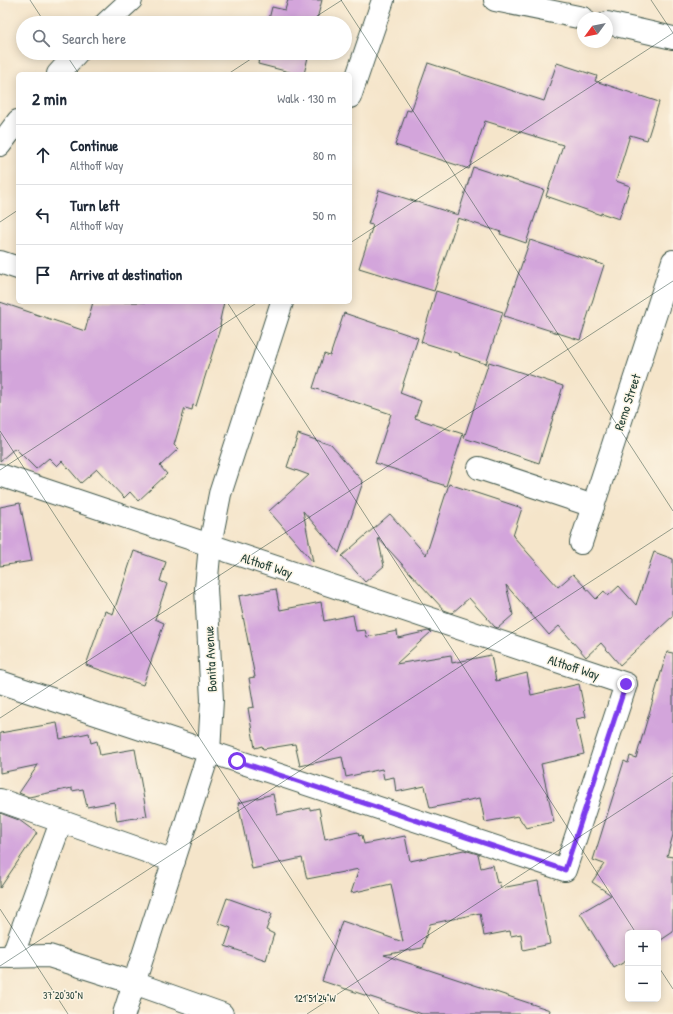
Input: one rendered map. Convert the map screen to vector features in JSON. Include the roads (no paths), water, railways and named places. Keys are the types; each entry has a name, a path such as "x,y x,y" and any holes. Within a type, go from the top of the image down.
{"main road":[{"path":"114,16 131,0"},
{"path":"352,91 384,0"},
{"path":"496,0 577,17"},
{"path":"613,24 673,38"},
{"path":"60,72 71,60"},
{"path":"0,145 16,125"},
{"name":"Remo Street","path":"581,543 673,261"},
{"path":"0,262 16,267"},
{"name":"Bonita Avenue","path":"124,1014 209,752 212,700 206,588 210,545 220,494 281,304"},
{"path":"479,468 593,506"},
{"name":"Althoff Way","path":"0,475 626,684 565,870 0,682"},
{"path":"0,800 174,861"},
{"path":"61,822 6,957 49,956 134,983 222,1014"}]}
